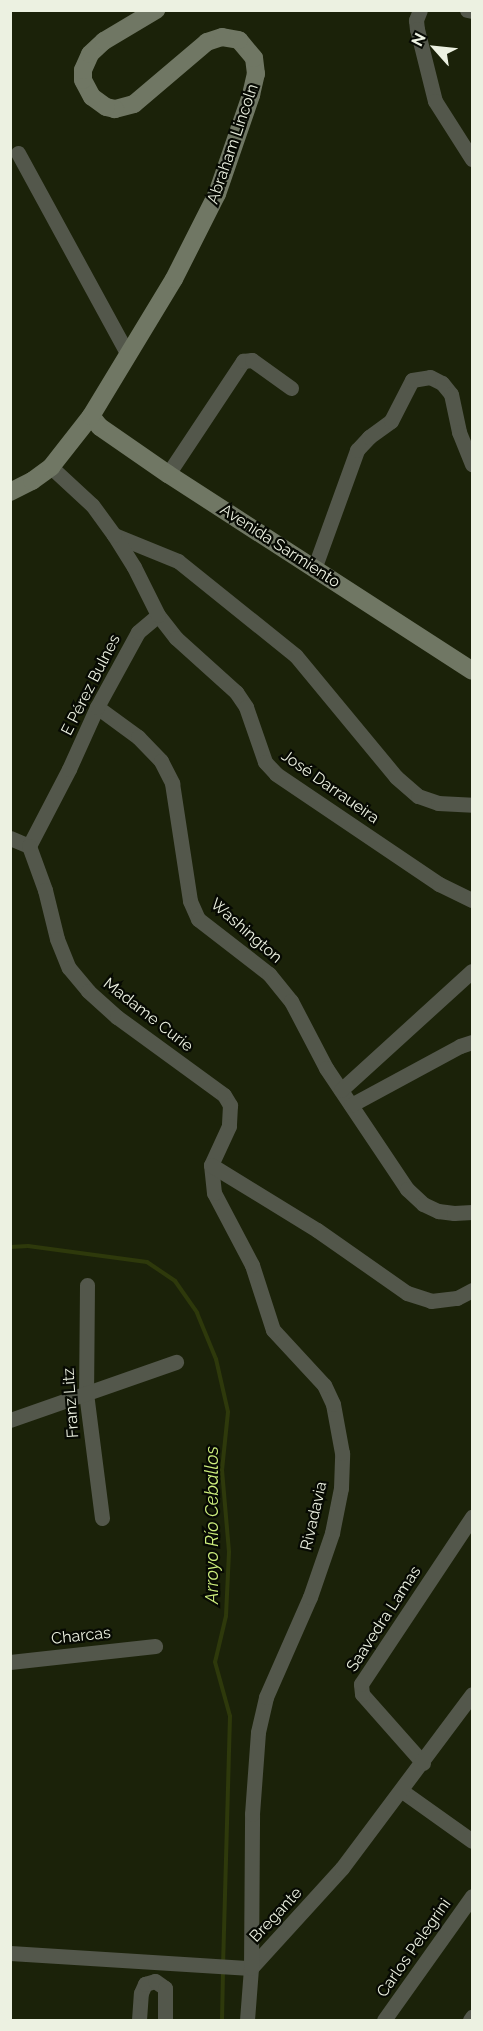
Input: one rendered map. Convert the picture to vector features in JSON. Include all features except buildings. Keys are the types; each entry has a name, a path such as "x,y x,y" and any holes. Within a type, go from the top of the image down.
{"street":[{"name":"Abraham Lincoln","path":"10,492 32,481 51,467 91,416 174,279 214,202 256,74 254,58 245,45 231,37 214,38 134,104 115,109 98,102 92,97 83,80 83,70 90,54 104,41 156,10"},
{"path":"420,10 416,20 417,28 435,101 472,159"},
{"path":"467,10 472,11"},
{"path":"18,153 128,355"},
{"path":"168,474 243,362 252,360 291,388"},
{"path":"314,569 357,450 369,437 391,421 412,380 430,376 442,383 451,394 459,432 472,464"},
{"name":"Avenida Sarmiento","path":"91,416 100,427 168,474 472,671"},
{"path":"51,467 92,505 114,535 134,567 158,615"},
{"path":"114,535 178,561 296,656 396,777 418,796 438,802 472,805"},
{"name":"E Pérez Bulnes","path":"28,846 69,769 97,707 138,632 158,615"},
{"name":"José Darraueira","path":"158,615 176,638 236,692 246,707 265,762 276,774 440,884 472,900"},
{"name":"Washington","path":"97,707 138,737 161,761 172,783 190,901 198,919 269,974 291,1001 341,1090"},
{"path":"10,838 28,846"},
{"name":"Madame Curie","path":"28,846 45,891 57,939 69,968 88,991 117,1017 224,1095 230,1105 229,1126 211,1165"},
{"path":"472,971 341,1090 407,1189 423,1204 454,1214 472,1212"},
{"path":"351,1105 460,1046 472,1042"},
{"path":"211,1165 252,1193 317,1230 407,1293 431,1301 456,1298 472,1290"},
{"name":"Rivadavia","path":"211,1165 214,1193 252,1265 273,1330 324,1385 333,1404 342,1453 341,1488 332,1533 310,1596 266,1697 258,1732 246,1968 247,2020"},
{"name":"Franz Litz","path":"87,1285 86,1394 102,1518"},
{"path":"10,1420 176,1362"},
{"name":"Saavedra Lamas","path":"423,1763 362,1694 361,1683 472,1517"},
{"name":"Charcas","path":"10,1662 155,1647"},
{"name":"Bregante","path":"246,1968 342,1869 423,1763 472,1694"},
{"path":"402,1791 472,1841"},
{"name":"Carlos Pelegrini","path":"384,2020 472,1896"},
{"path":"10,1953 246,1968"},
{"path":"155,1981 156,1962"},
{"path":"139,2020 141,1993 145,1984 155,1981"},
{"path":"155,1981 165,1988 165,2020"},
{"path":"470,2020 472,2016"}],"waterway":[{"name":"Arroyo Río Ceballos","path":"10,1247 28,1246 147,1262 175,1281 197,1313 216,1359 228,1412 222,1470 229,1552 226,1616 215,1662 230,1716 223,1963"},
{"name":"Arroyo Río Ceballos","path":"222,2020 223,1971"}]}
